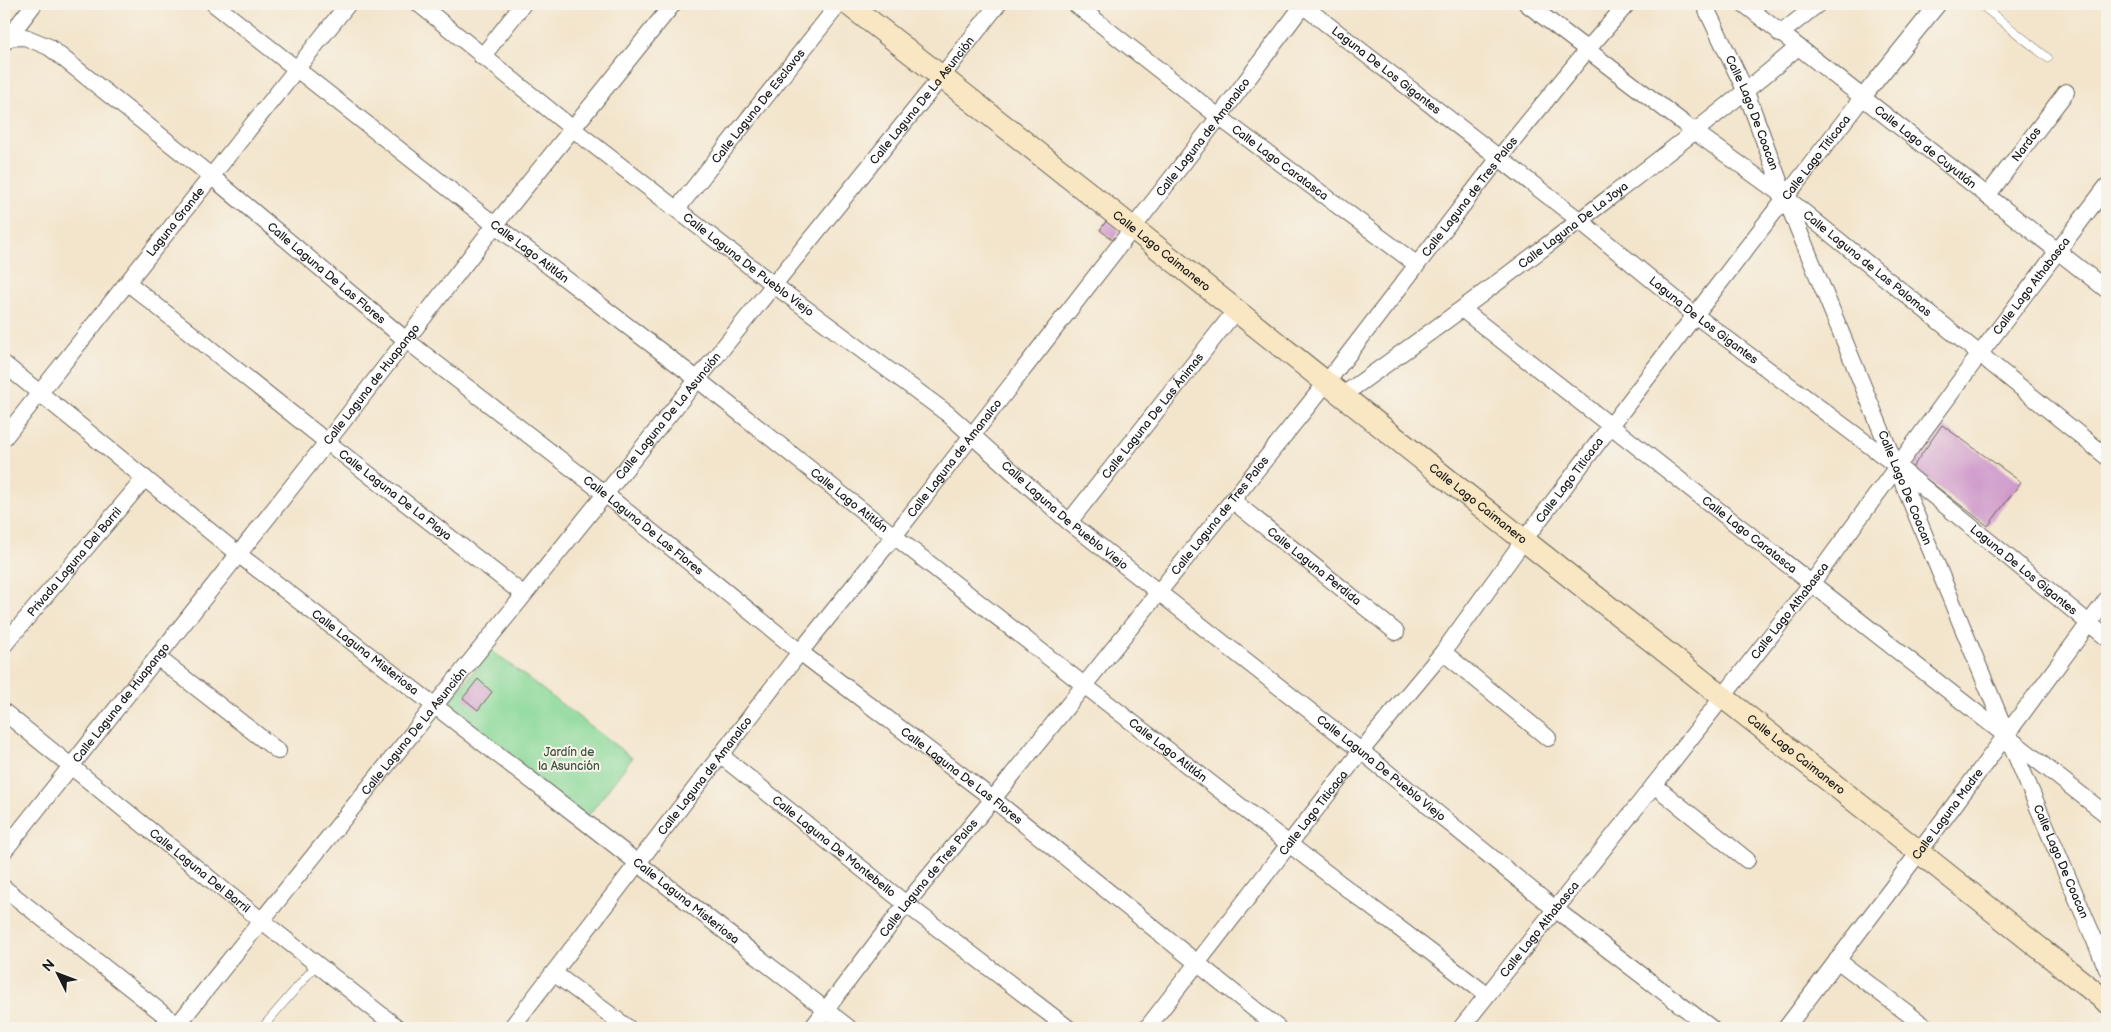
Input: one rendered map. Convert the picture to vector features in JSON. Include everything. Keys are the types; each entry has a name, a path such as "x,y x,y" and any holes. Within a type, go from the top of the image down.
{"street":[{"path":"5,40 34,4"},
{"name":"Calle Lago Atitlán","path":"214,4 495,225 697,379 1084,685 1487,995"},
{"name":"Laguna Grande","path":"4,438 348,4"},
{"name":"Calle Laguna De Pueblo Viejo","path":"419,4 482,57 774,285 948,414 1069,522 1361,751 1555,909 1711,1028"},
{"path":"482,57 523,4"},
{"name":"Calle Laguna De Esclavos","path":"677,209 839,4"},
{"name":"Calle Lago Caimanero","path":"848,4 942,76 1524,540 1724,695 2107,1002"},
{"name":"Calle Laguna De La Asunción","path":"178,1027 434,704 774,285 998,4"},
{"name":"Calle Lago Caratasca","path":"1075,4 1219,117 1416,264"},
{"name":"Calle Laguna de Amanalco","path":"511,1028 555,974 800,652 894,536 1219,117 1303,4"},
{"name":"Laguna De Los Gigantes","path":"1303,4 1580,220 1695,315 1897,466 2107,638"},
{"name":"Calle Laguna de Las Palomas","path":"1527,4 1694,132 1785,197 2107,457"},
{"name":"Calle Laguna de Tres Palos","path":"812,1028 906,904 993,799 1158,592 1233,501 1335,388 1416,264 1499,158 1627,4"},
{"name":"Calle Lago De Coacan","path":"1704,4 1746,92 1785,197 2007,735 2107,970"},
{"path":"1780,34 1818,4"},
{"name":"Calle Lago Titicaca","path":"1147,1028 1291,845 1361,751 1444,652 1524,540 1695,315 1862,98 1938,4"},
{"name":"Calle Lago de Cuyutlán","path":"1751,6 1780,34 2107,290"},
{"name":"Calle Laguna de Huapango","path":"4,851 495,225 573,129 664,7"},
{"name":"Calle Laguna De Las Flores","path":"5,40 25,37 49,47 211,176 406,340 605,494 800,652 993,799 1278,1028"},
{"name":"Calle Laguna De La Joya","path":"1335,388 1463,310 1746,92 1798,47"},
{"name":"Nardos","path":"1987,196 2066,92"},
{"name":"Calle Lago Athabasca","path":"1461,1028 1811,584 1979,355 2107,186"},
{"name":"Calle Laguna De La Playa","path":"128,283 326,442 523,594"},
{"name":"Calle Laguna De Las Ánimas","path":"1069,522 1236,310"},
{"name":"Calle Lago Caratasca","path":"1463,310 1811,584 2007,735 2107,816"},
{"name":"Calle Laguna Misteriosa","path":"4,364 238,554 434,704 849,1028"},
{"name":"Privada Laguna Del Barril","path":"4,645 144,478"},
{"name":"Calle Laguna Perdida","path":"1233,501 1396,632"},
{"name":"Calle Laguna Madre","path":"1786,1028 2107,599"},
{"path":"1444,652 1548,738"},
{"path":"157,657 278,751"},
{"name":"Calle Laguna Del Barril","path":"4,712 262,921 398,1028"},
{"name":"Calle Laguna De Montebello","path":"720,755 906,904 1068,1028"},
{"path":"1654,785 1747,860"},
{"path":"4,888 178,1027"},
{"path":"1837,960 1927,1028"},
{"path":"555,974 628,1028"}],"lane":[{"path":"1980,4 2048,58"},
{"path":"262,1028 317,964"}],"green space":[{"name":"Jardín de la Asunción","path":"491,650 632,758 584,821 483,742 447,704"}],"building":[{"path":"1107,220 1120,231 1113,240 1100,230"},
{"path":"1942,425 2021,482 1988,526 1912,468"},
{"path":"478,679 492,692 478,710 463,698"}]}
